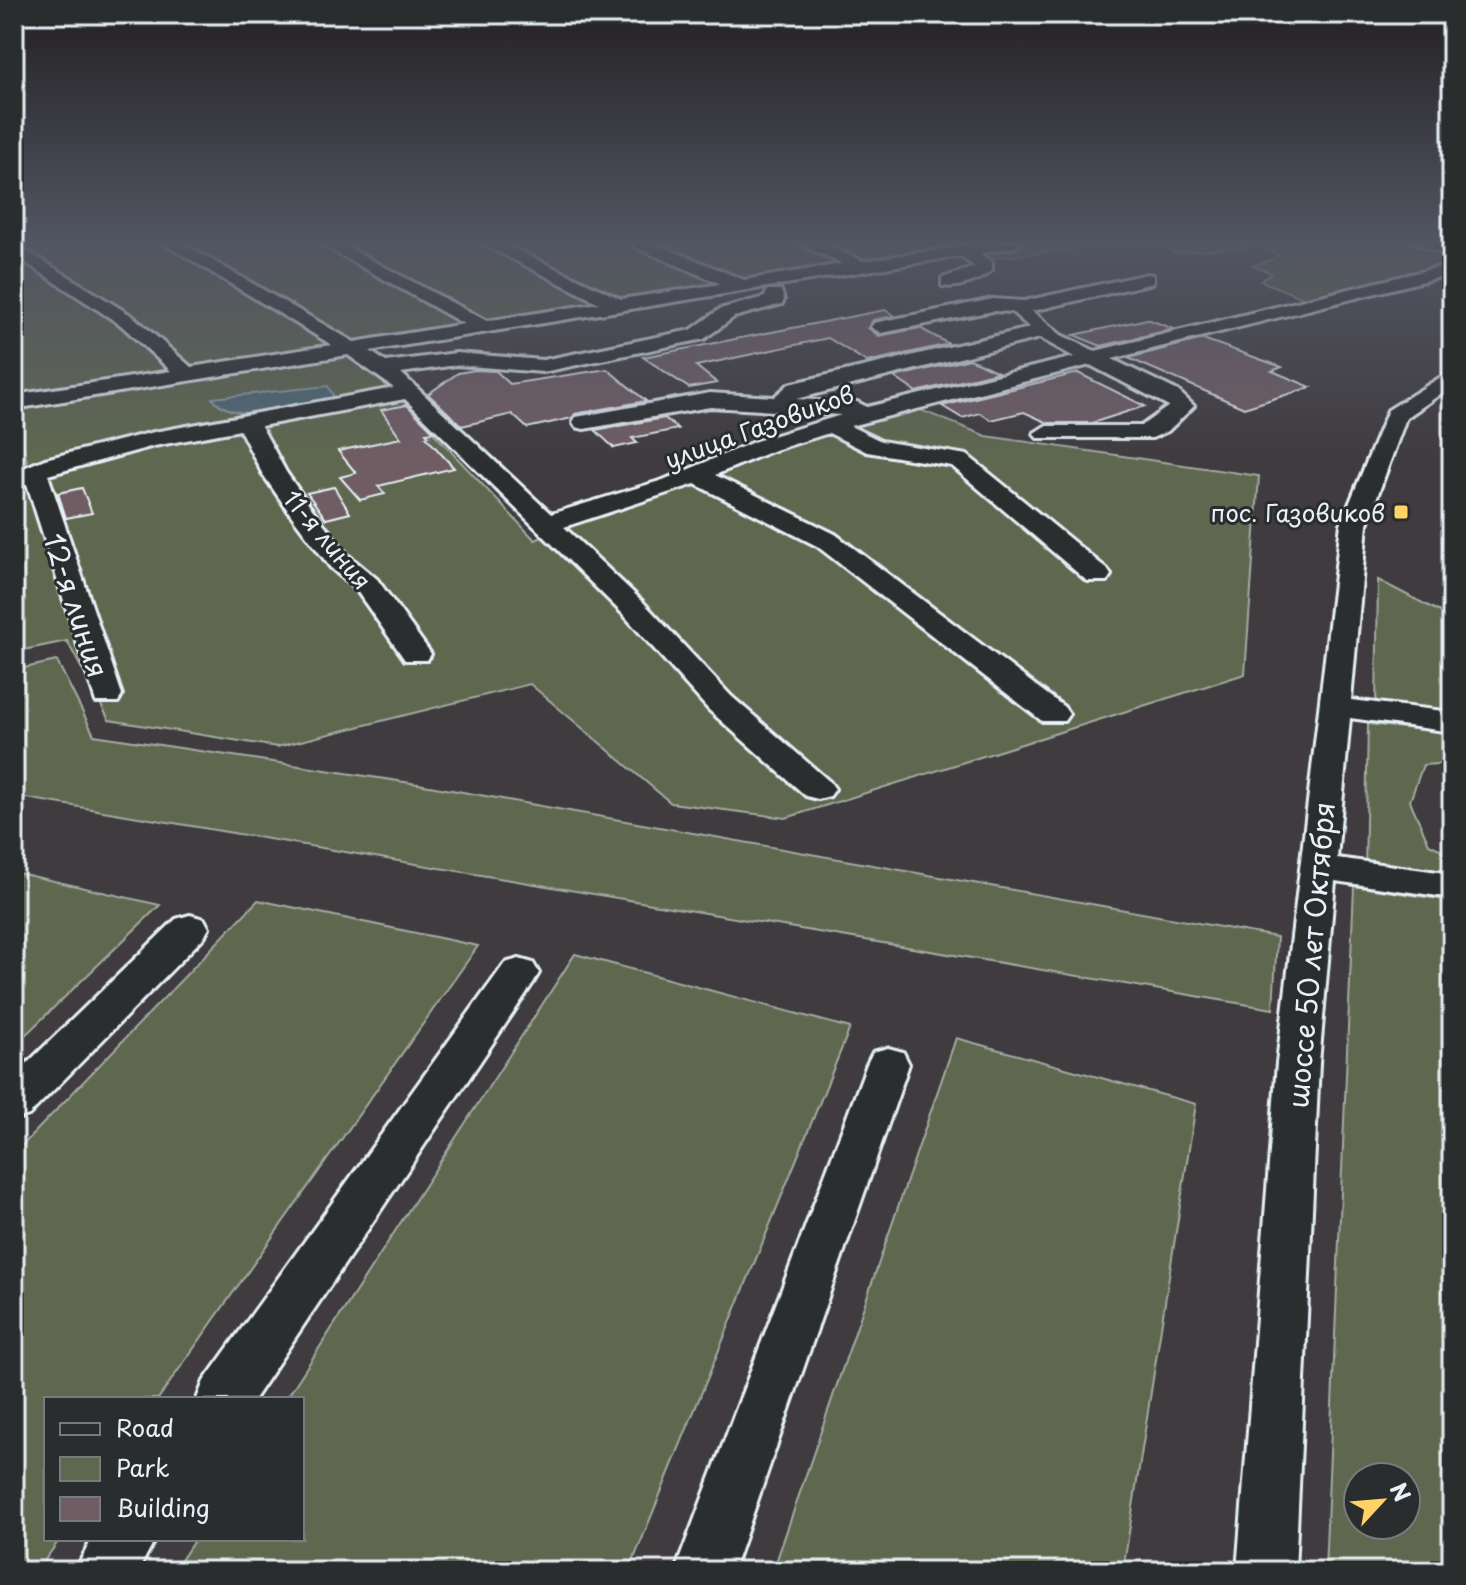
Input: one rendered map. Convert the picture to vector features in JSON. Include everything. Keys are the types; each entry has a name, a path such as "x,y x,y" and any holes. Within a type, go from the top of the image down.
{"street":[{"path":"117,317 169,354 186,374"},
{"path":"295,317 382,369 410,392 633,608 720,703 818,789"},
{"path":"465,317 484,327"},
{"path":"19,396 186,374 545,317"},
{"path":"382,369 456,359 543,366 686,338 703,333 722,317"},
{"path":"881,327 932,317"},
{"path":"1025,317 1090,358 1170,396 1183,406 1160,426 1144,433 1045,433"},
{"name":"улица Газовиков","path":"547,524 695,475 751,426 830,425 1253,317"},
{"path":"784,405 785,396 797,389 1043,331"},
{"name":"шоссе 50 лет Октября","path":"1266,1571 1298,1063 1354,524 1396,415 1452,376"},
{"path":"25,476 101,451 246,420 410,392"},
{"path":"584,422 710,400 751,426 784,405 883,411"},
{"name":"11-я линия","path":"246,420 274,473 300,510 339,561 367,585 416,654"},
{"path":"830,425 875,447 959,460 1097,575"},
{"path":"695,475 826,540 1053,714"},
{"name":"12-я линия","path":"25,476 107,695"},
{"path":"1335,707 1452,722"},
{"path":"1318,867 1452,886"},
{"path":"14,1103 190,928"},
{"path":"224,1397 519,973"},
{"path":"704,1571 888,1064"},
{"path":"104,1571 125,1541"}],"green space":[{"path":"14,317 569,317 347,355 386,383 535,540 780,447 918,409 986,436 1259,476 1245,674 786,818 671,803 530,684 277,747 109,720 67,641 14,652 14,493 19,491 27,462 14,409"},
{"path":"1378,580 1452,618 1452,715 1376,707"},
{"path":"57,661 94,735 418,784 1277,937 1273,1009 14,796 14,670"},
{"path":"1368,724 1452,733 1452,763 1423,765 1410,801 1429,844 1452,855 1452,883 1365,870"},
{"path":"14,872 160,905 14,1046"},
{"path":"1354,886 1452,901 1452,1571 1325,1571"},
{"path":"258,900 478,946 159,1397 44,1397 44,1541 59,1541 37,1571 14,1571 14,1154"},
{"path":"575,954 850,1028 629,1571 174,1571 194,1541 304,1541 304,1397 287,1397"},
{"path":"956,1038 1196,1104 1123,1571 773,1571"}],"water":[{"path":"328,386 336,401 271,413 237,412 223,407 212,398"}],"building":[{"path":"849,317 890,317 873,320 868,328 879,336 920,328 949,344 867,362 828,338 696,366 717,383 689,388 643,357"},
{"path":"1147,319 1174,329 1101,346 1074,335"},
{"path":"1203,339 1282,367 1272,371 1311,387 1244,408 1128,358"},
{"path":"970,359 998,372 916,392 894,377"},
{"path":"607,369 646,401 575,414 572,418 527,428 512,414 462,426 428,394 458,373 475,370 496,371 510,384"},
{"path":"1078,373 1145,406 1092,423 1048,423 1024,412 991,420 980,413 962,418 942,406"},
{"path":"407,405 434,432 426,433 429,436 426,437 454,468 378,486 385,494 360,500 340,477 356,473 338,451 401,438 381,410"},
{"path":"665,418 678,429 632,438 637,443 614,448 595,430"},
{"path":"334,487 350,513 326,519 307,493"},
{"path":"82,488 92,513 66,518 58,493"}],"place":[{"name":"пос. Газовиков","path":"1401,512"}]}
